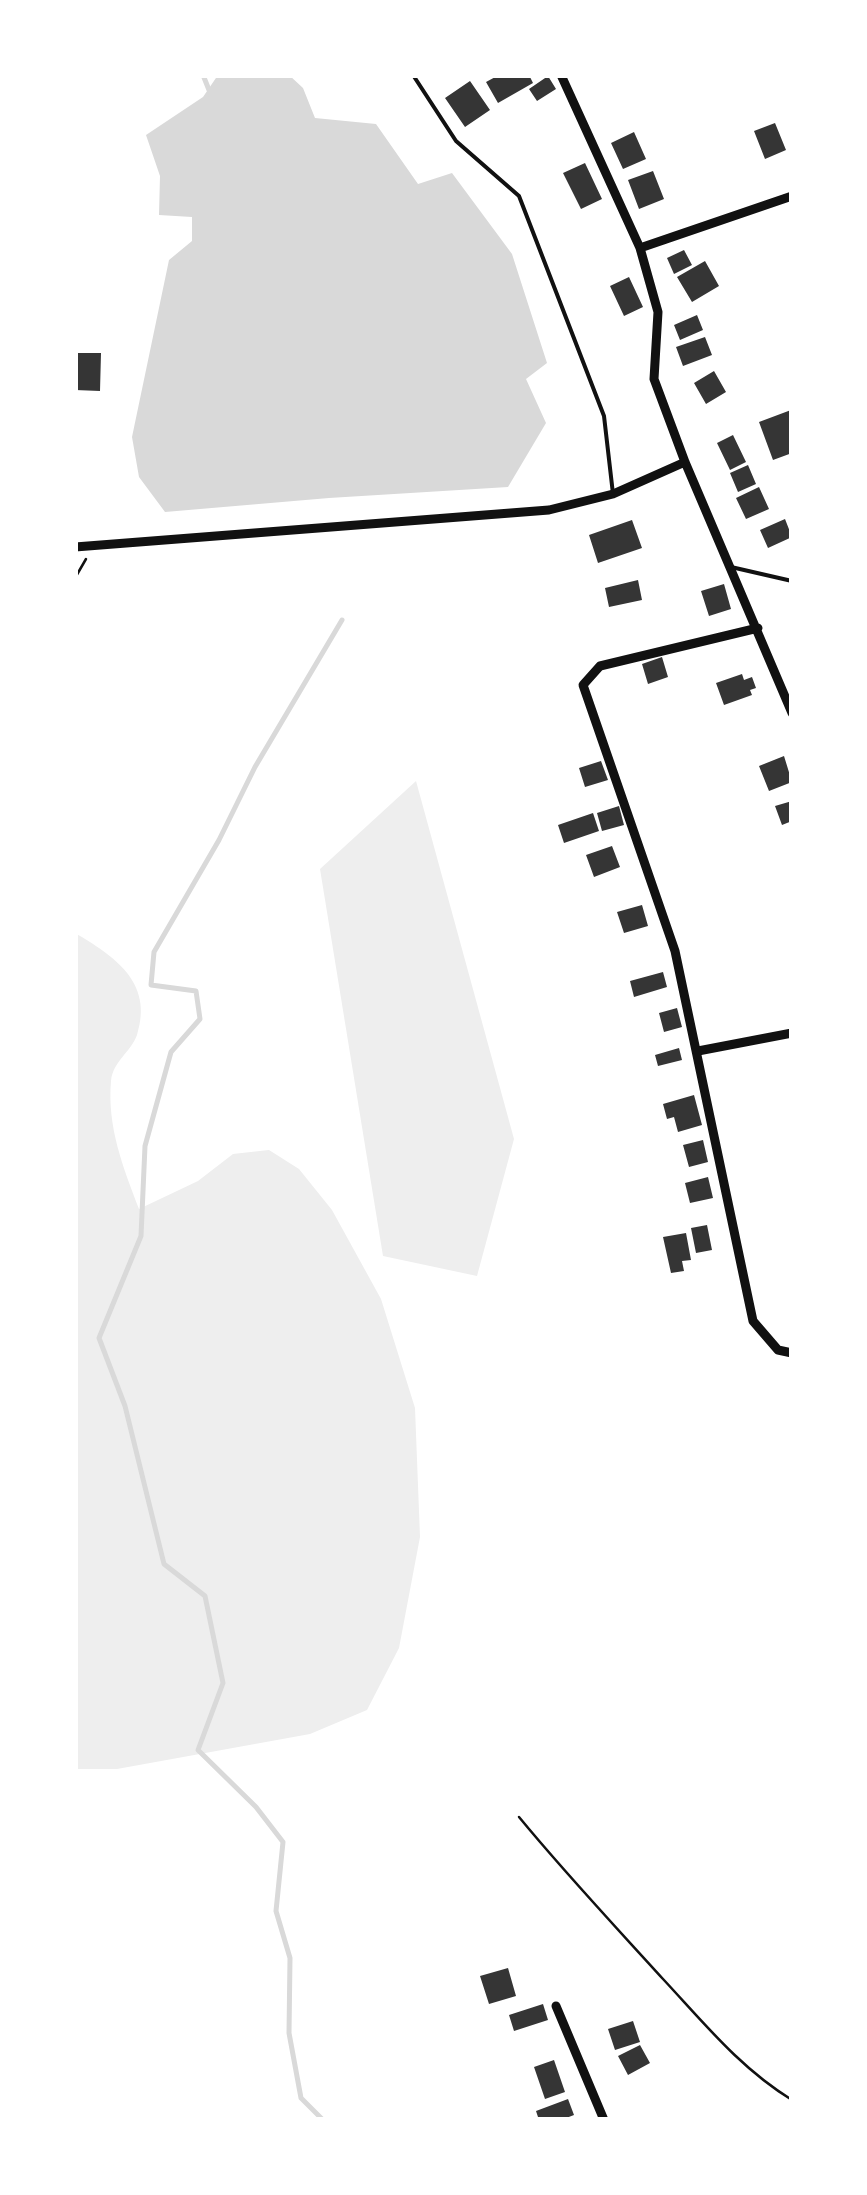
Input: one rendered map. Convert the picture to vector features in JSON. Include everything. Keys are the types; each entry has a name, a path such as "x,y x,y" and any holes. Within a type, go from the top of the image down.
{"street":[{"path":"561,75 640,248 658,312 654,379 685,462 792,713"},
{"path":"640,248 792,196"},
{"path":"75,547 549,510 614,494 685,462"},
{"path":"758,628 600,666 583,684 676,950 753,1320 778,1350 792,1353"},
{"path":"698,1051 792,1033"},
{"path":"556,2006 604,2120"}],"lane":[{"path":"413,75 456,141 518,196 604,416 614,494"},
{"path":"731,566 792,581"}],"path":[{"path":"75,578 94,544"},
{"path":"520,1816 572,1882 721,2044 770,2087 792,2100"}],"shaded area":[{"path":"218,75 289,75 303,88 315,118 376,124 418,184 452,173 512,254 547,363 526,379 546,423 508,487 165,512 139,477 132,437 169,260 192,241 192,217 159,215 160,176 146,135 203,97"},
{"path":"416,781 514,1139 477,1276 383,1256 320,869"},
{"path":"75,933 116,961 135,986 140,1000 137,1035 115,1068 110,1098 118,1146 139,1209 198,1181 233,1154 269,1150 299,1169 332,1210 381,1299 415,1408 420,1537 399,1648 367,1710 310,1734 117,1769 75,1769"}],"building":[{"path":"499,75 529,75 533,83 498,103 486,82"},
{"path":"548,76 556,89 537,101 529,89"},
{"path":"470,81 490,110 465,127 445,98"},
{"path":"775,123 786,150 765,159 754,131"},
{"path":"634,132 646,159 623,169 611,143"},
{"path":"585,163 602,199 581,209 563,173"},
{"path":"653,171 664,199 639,209 628,180"},
{"path":"684,250 692,265 674,274 667,258"},
{"path":"705,261 719,286 692,302 677,277"},
{"path":"629,277 643,307 624,316 610,286"},
{"path":"697,315 703,330 680,340 674,325"},
{"path":"705,337 712,355 683,366 676,347"},
{"path":"75,353 101,353 100,391 75,390"},
{"path":"714,371 726,392 706,404 694,383"},
{"path":"791,410 792,453 773,460 759,422"},
{"path":"733,435 746,462 730,470 717,443"},
{"path":"748,465 756,484 738,492 730,473"},
{"path":"759,487 769,509 746,519 736,498"},
{"path":"785,519 792,537 768,548 760,530"},
{"path":"632,520 642,548 598,563 589,535"},
{"path":"638,580 642,600 609,607 605,588"},
{"path":"724,584 731,609 709,616 701,591"},
{"path":"662,657 668,677 648,684 642,664"},
{"path":"742,674 744,680 752,677 756,688 750,690 752,695 724,705 716,683"},
{"path":"784,756 792,782 769,791 759,766"},
{"path":"601,761 608,780 585,787 579,768"},
{"path":"792,801 792,821 782,825 775,806"},
{"path":"619,806 624,825 602,831 597,813"},
{"path":"593,813 599,831 564,843 558,825"},
{"path":"612,846 620,867 594,877 586,855"},
{"path":"642,905 648,926 624,933 617,912"},
{"path":"663,972 667,987 634,997 630,981"},
{"path":"677,1008 682,1027 664,1032 659,1013"},
{"path":"679,1048 682,1060 658,1066 655,1055"},
{"path":"694,1095 702,1125 678,1132 674,1117 667,1119 663,1104"},
{"path":"703,1140 708,1162 689,1167 683,1145"},
{"path":"708,1177 713,1198 690,1203 685,1183"},
{"path":"707,1225 712,1250 696,1253 691,1228"},
{"path":"686,1233 691,1260 682,1261 684,1271 671,1273 663,1237"},
{"path":"508,1968 516,1996 489,2004 480,1976"},
{"path":"543,2004 548,2020 514,2031 509,2015"},
{"path":"633,2021 640,2042 615,2050 608,2029"},
{"path":"640,2045 650,2063 628,2075 618,2056"},
{"path":"554,2060 565,2092 545,2099 534,2067"},
{"path":"568,2099 574,2115 561,2120 539,2120 536,2111"}],"waterway":[{"path":"203,75 211,95"},
{"path":"323,2120 301,2098 289,2033 290,1958 276,1911 283,1842 256,1807 198,1750 223,1683 205,1596 164,1564 125,1406 99,1338 141,1236 145,1146 171,1052 200,1019 196,991 151,985 154,952 219,840 255,767 342,620"}]}
